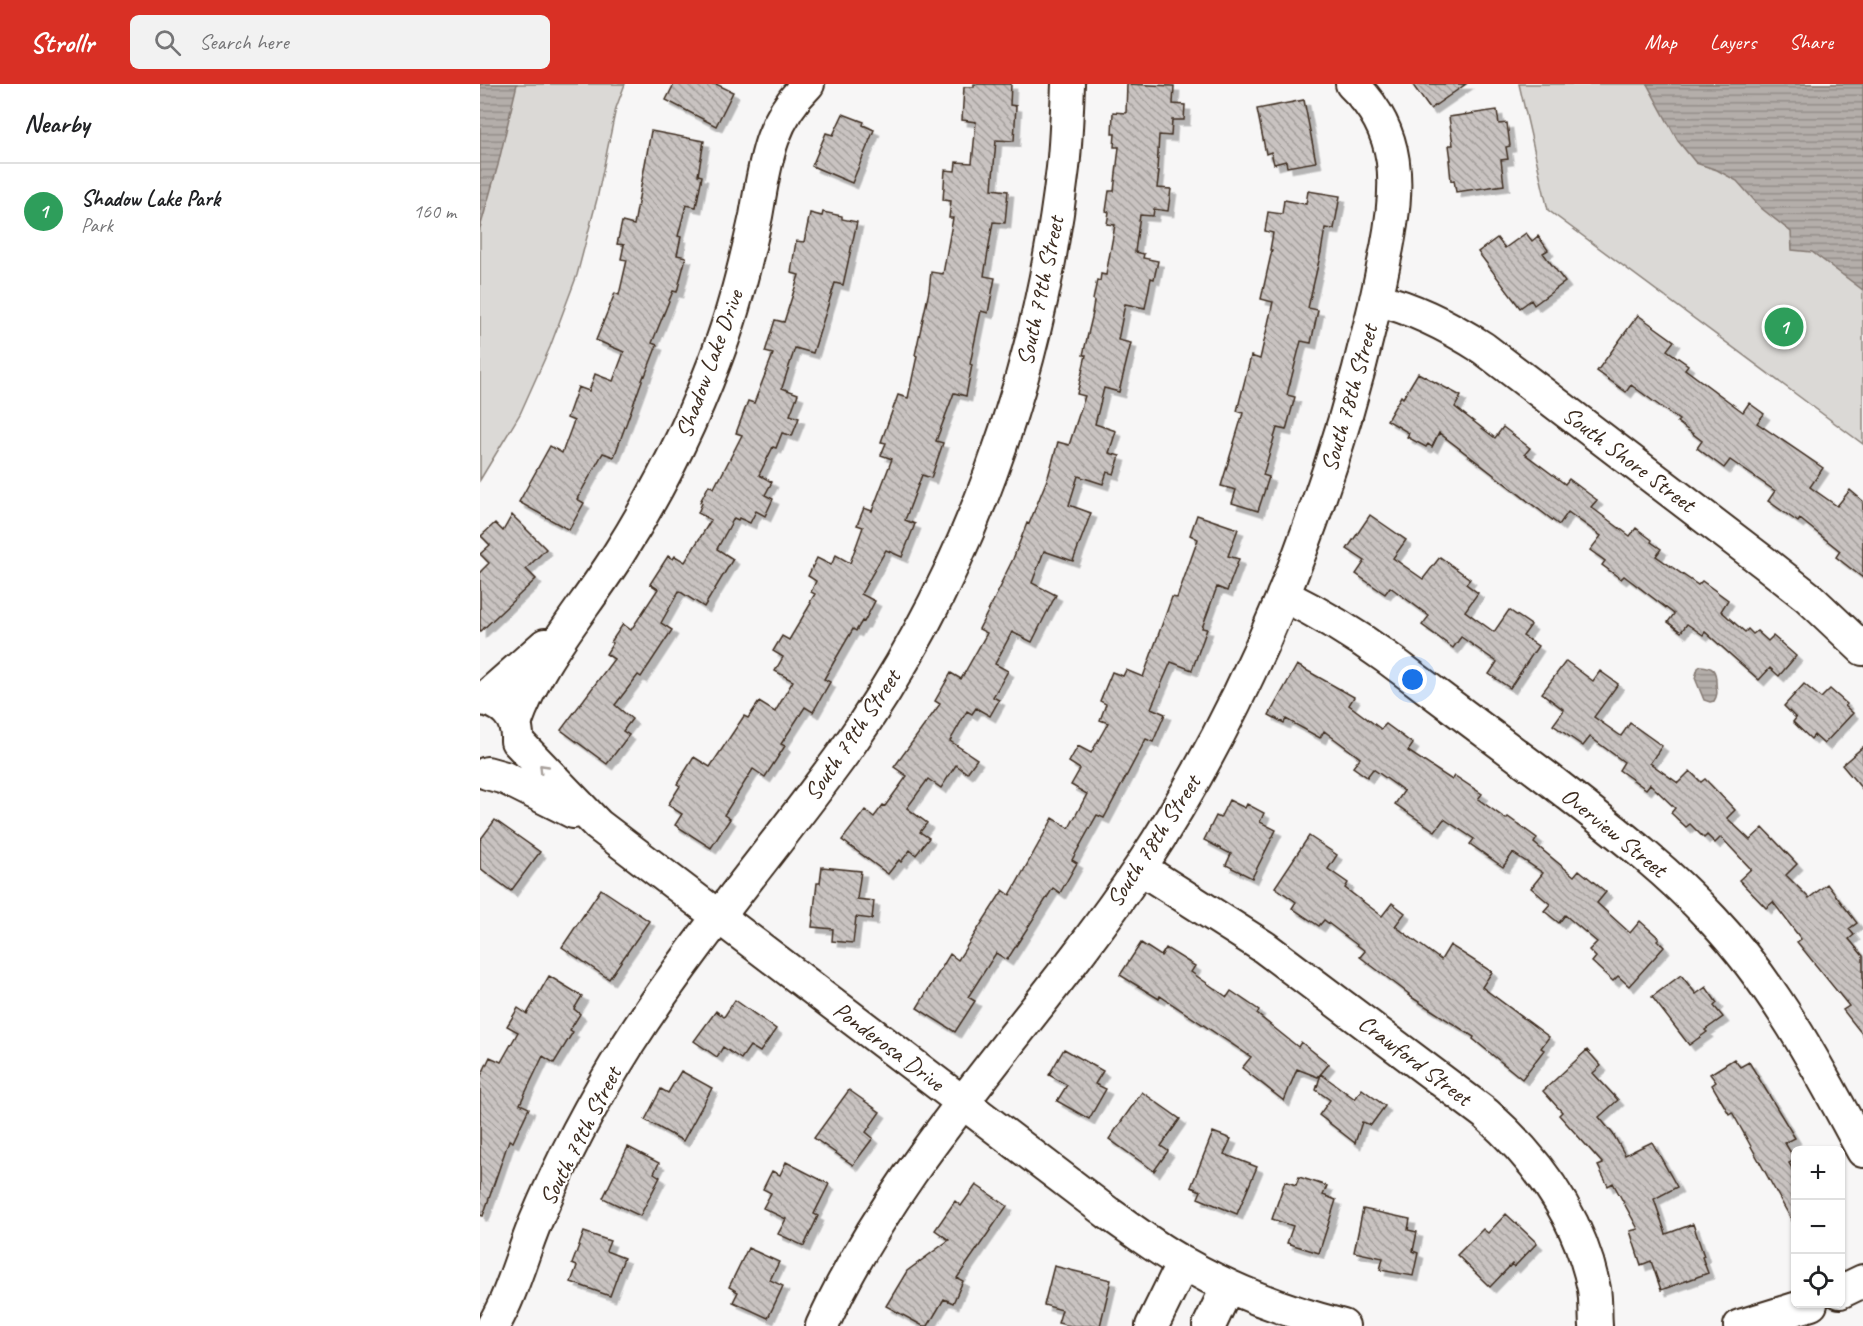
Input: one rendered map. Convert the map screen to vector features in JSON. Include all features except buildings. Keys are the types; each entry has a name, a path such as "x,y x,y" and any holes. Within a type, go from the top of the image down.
{"street":[{"name":"Shadow Lake Drive","path":"483,774 504,765 514,750 516,733 532,683 567,627 615,560 664,478 685,434 723,339 755,217 765,160 772,139 781,120 808,84"},
{"name":"South 79th Street","path":"493,1326 502,1310 550,1191 608,1076 658,1000 846,749 922,625 967,533 1011,416 1042,298 1064,164 1068,84"},
{"path":"1352,84 1362,93 1376,114 1388,136 1394,160 1395,202 1376,299"},
{"name":"South 78th Street","path":"822,1326 838,1291 905,1181 1140,868 1224,723 1282,595 1338,445 1357,381 1376,299"},
{"name":"South Shore Street","path":"1376,299 1439,321 1483,348 1766,563 1808,597 1863,649"},
{"name":"Overview Street","path":"1282,595 1326,617 1386,657 1626,839 1686,892 1735,945 1780,1006 1816,1064 1863,1151"},
{"name":"Shadow Lake Drive","path":"482,699 567,627"},
{"name":"Ponderosa Drive","path":"482,699 500,704 506,710 516,733 598,825"},
{"name":"Ponderosa Drive","path":"483,774 505,778 598,825 1108,1213 1183,1263 1228,1286 1308,1316 1343,1326"},
{"name":"Crawford Street","path":"1140,868 1271,952 1486,1114 1510,1136 1547,1180 1566,1209 1588,1263 1594,1292 1596,1326"},
{"path":"1152,1326 1183,1263"},
{"path":"1845,1290 1863,1281"},
{"path":"1209,1326 1228,1286"},
{"path":"1740,1326 1798,1308"}],"shaded area":[{"path":"480,84 625,84 616,108 597,199 577,275 550,347 520,414 480,480"},
{"path":"480,84 517,84 480,228"},
{"path":"1519,84 1863,84 1863,444 1548,210"},
{"path":"1647,84 1863,84 1863,290 1812,252 1792,250 1791,232 1761,208 1737,181 1717,170 1696,163 1678,141"},
{"path":"1701,666 1711,668 1714,672 1717,692 1714,701 1704,700 1695,678"}],"place":[{"name":"Shadow Lake Park","path":"1784,327"}]}
